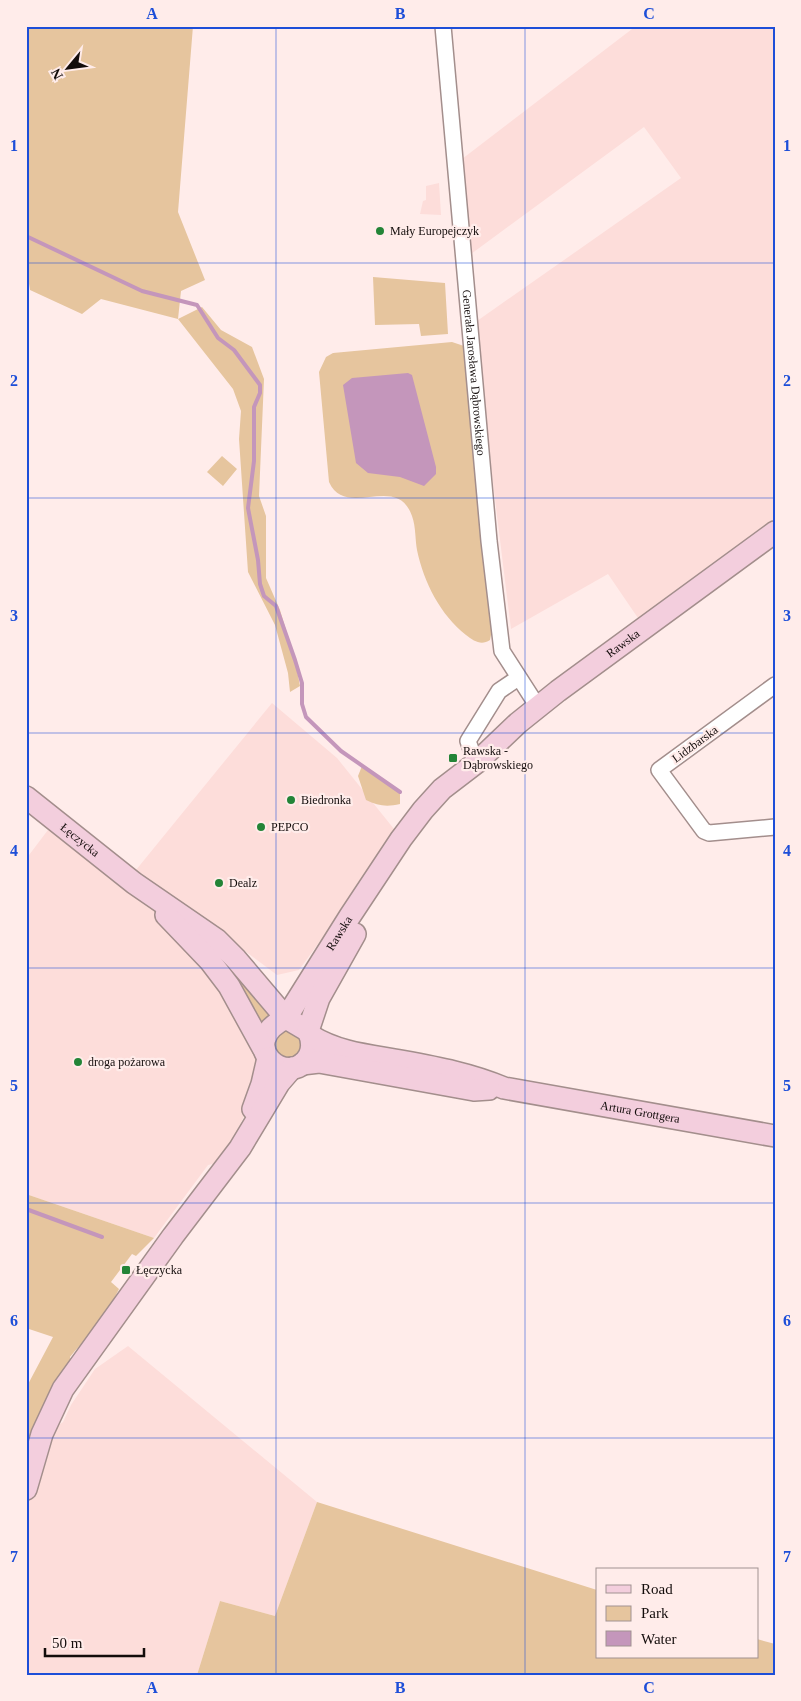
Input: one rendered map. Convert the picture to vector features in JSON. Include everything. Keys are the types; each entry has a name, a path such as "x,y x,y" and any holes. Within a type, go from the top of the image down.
{"street":[{"name":"Generała Jarosława Dąbrowskiego","path":"443,26 489,541 502,651 538,706"},
{"name":"Rawska","path":"286,1018 358,903 423,810 442,789 476,762 538,706 775,532"},
{"path":"476,762 468,741 499,691 518,678"},
{"name":"Lidzbarska","path":"775,685 659,770 704,830 713,834 775,826"},
{"name":"Rawska","path":"309,1033 319,998 368,912 421,832 461,785 476,762"},
{"name":"Łęczycka","path":"26,797 134,883 200,927 226,948 286,1018"},
{"name":"Łęczycka","path":"134,883 210,961 229,986 265,1053"},
{"path":"26,1489 42,1434 62,1389 225,1165 244,1142 279,1083 311,1051 309,1033 286,1018 278,1022 264,1039 265,1053 258,1096 225,1165"},
{"name":"Artura Grottgera","path":"309,1033 337,1050 452,1070 480,1078 504,1088 775,1136"},
{"path":"265,1053 278,1067 297,1066"},
{"name":"Artura Grottgera","path":"297,1066 318,1062 474,1090 504,1088"}],"shaded area":[{"path":"636,26 775,26 775,521 640,621 608,574 511,629 491,467 477,321 681,178 644,127 471,254 462,159"},
{"path":"439,183 441,215 420,214 423,201 426,200 426,186"},
{"path":"272,703 337,758 398,834 299,970 277,975 136,870"},
{"path":"51,826 135,892 192,945 258,1054 247,1110 231,1143 217,1163 208,1165 154,1238 26,1194 26,859"},
{"path":"128,1346 317,1502 275,1616 220,1601 197,1675 26,1675 26,1505 50,1431 63,1422 71,1405 95,1369"}],"green space":[{"path":"26,26 193,26 178,212 205,280 181,291 178,319 101,299 82,314 30,290 26,264"},
{"path":"373,277 445,283 448,334 421,336 419,324 375,325"},
{"path":"202,307 221,330 252,347 264,379 259,496 266,516 266,578 280,610 295,660 300,686 290,692 288,673 275,625 248,572 239,439 241,411 233,389 178,319"},
{"path":"452,342 464,346 467,350 492,630 490,640 484,643 472,639 457,627 448,618 434,597 420,562 412,516 405,503 395,497 347,497 337,493 329,482 319,372 326,357 333,353"},
{"path":"222,456 237,469 223,486 207,472"},
{"path":"362,766 400,792 400,804 383,805 366,800 358,776"},
{"path":"189,925 278,1016 264,1028"},
{"path":"288,1029 302,1040 301,1052 292,1059 275,1054 274,1038"},
{"path":"26,1194 154,1238 136,1256 132,1254 111,1282 119,1289 105,1318 70,1357 71,1362 26,1469 26,1388 53,1337 26,1328"},
{"path":"317,1502 596,1590 596,1658 758,1658 758,1639 775,1644 775,1675 197,1675 220,1601 275,1616"}],"water":[{"path":"408,373 412,375 436,467 436,474 424,486 400,477 368,473 356,463 343,385 352,378"}],"waterway":[{"path":"26,236 142,291 197,305 218,338 234,350 260,385 260,393 254,407 254,461 248,508 258,560 260,584 264,596 276,606 295,660 302,683 302,704 306,717 341,751 400,792"},
{"path":"26,1209 102,1237"}],"place":[{"name":"Mały Europejczyk","path":"380,231"},
{"name":"Rawska - Dąbrowskiego","path":"453,758"},
{"name":"Biedronka","path":"291,800"},
{"name":"PEPCO","path":"261,827"},
{"name":"Dealz","path":"219,883"},
{"name":"droga pożarowa","path":"78,1062"},
{"name":"Łęczycka","path":"126,1270"}]}
